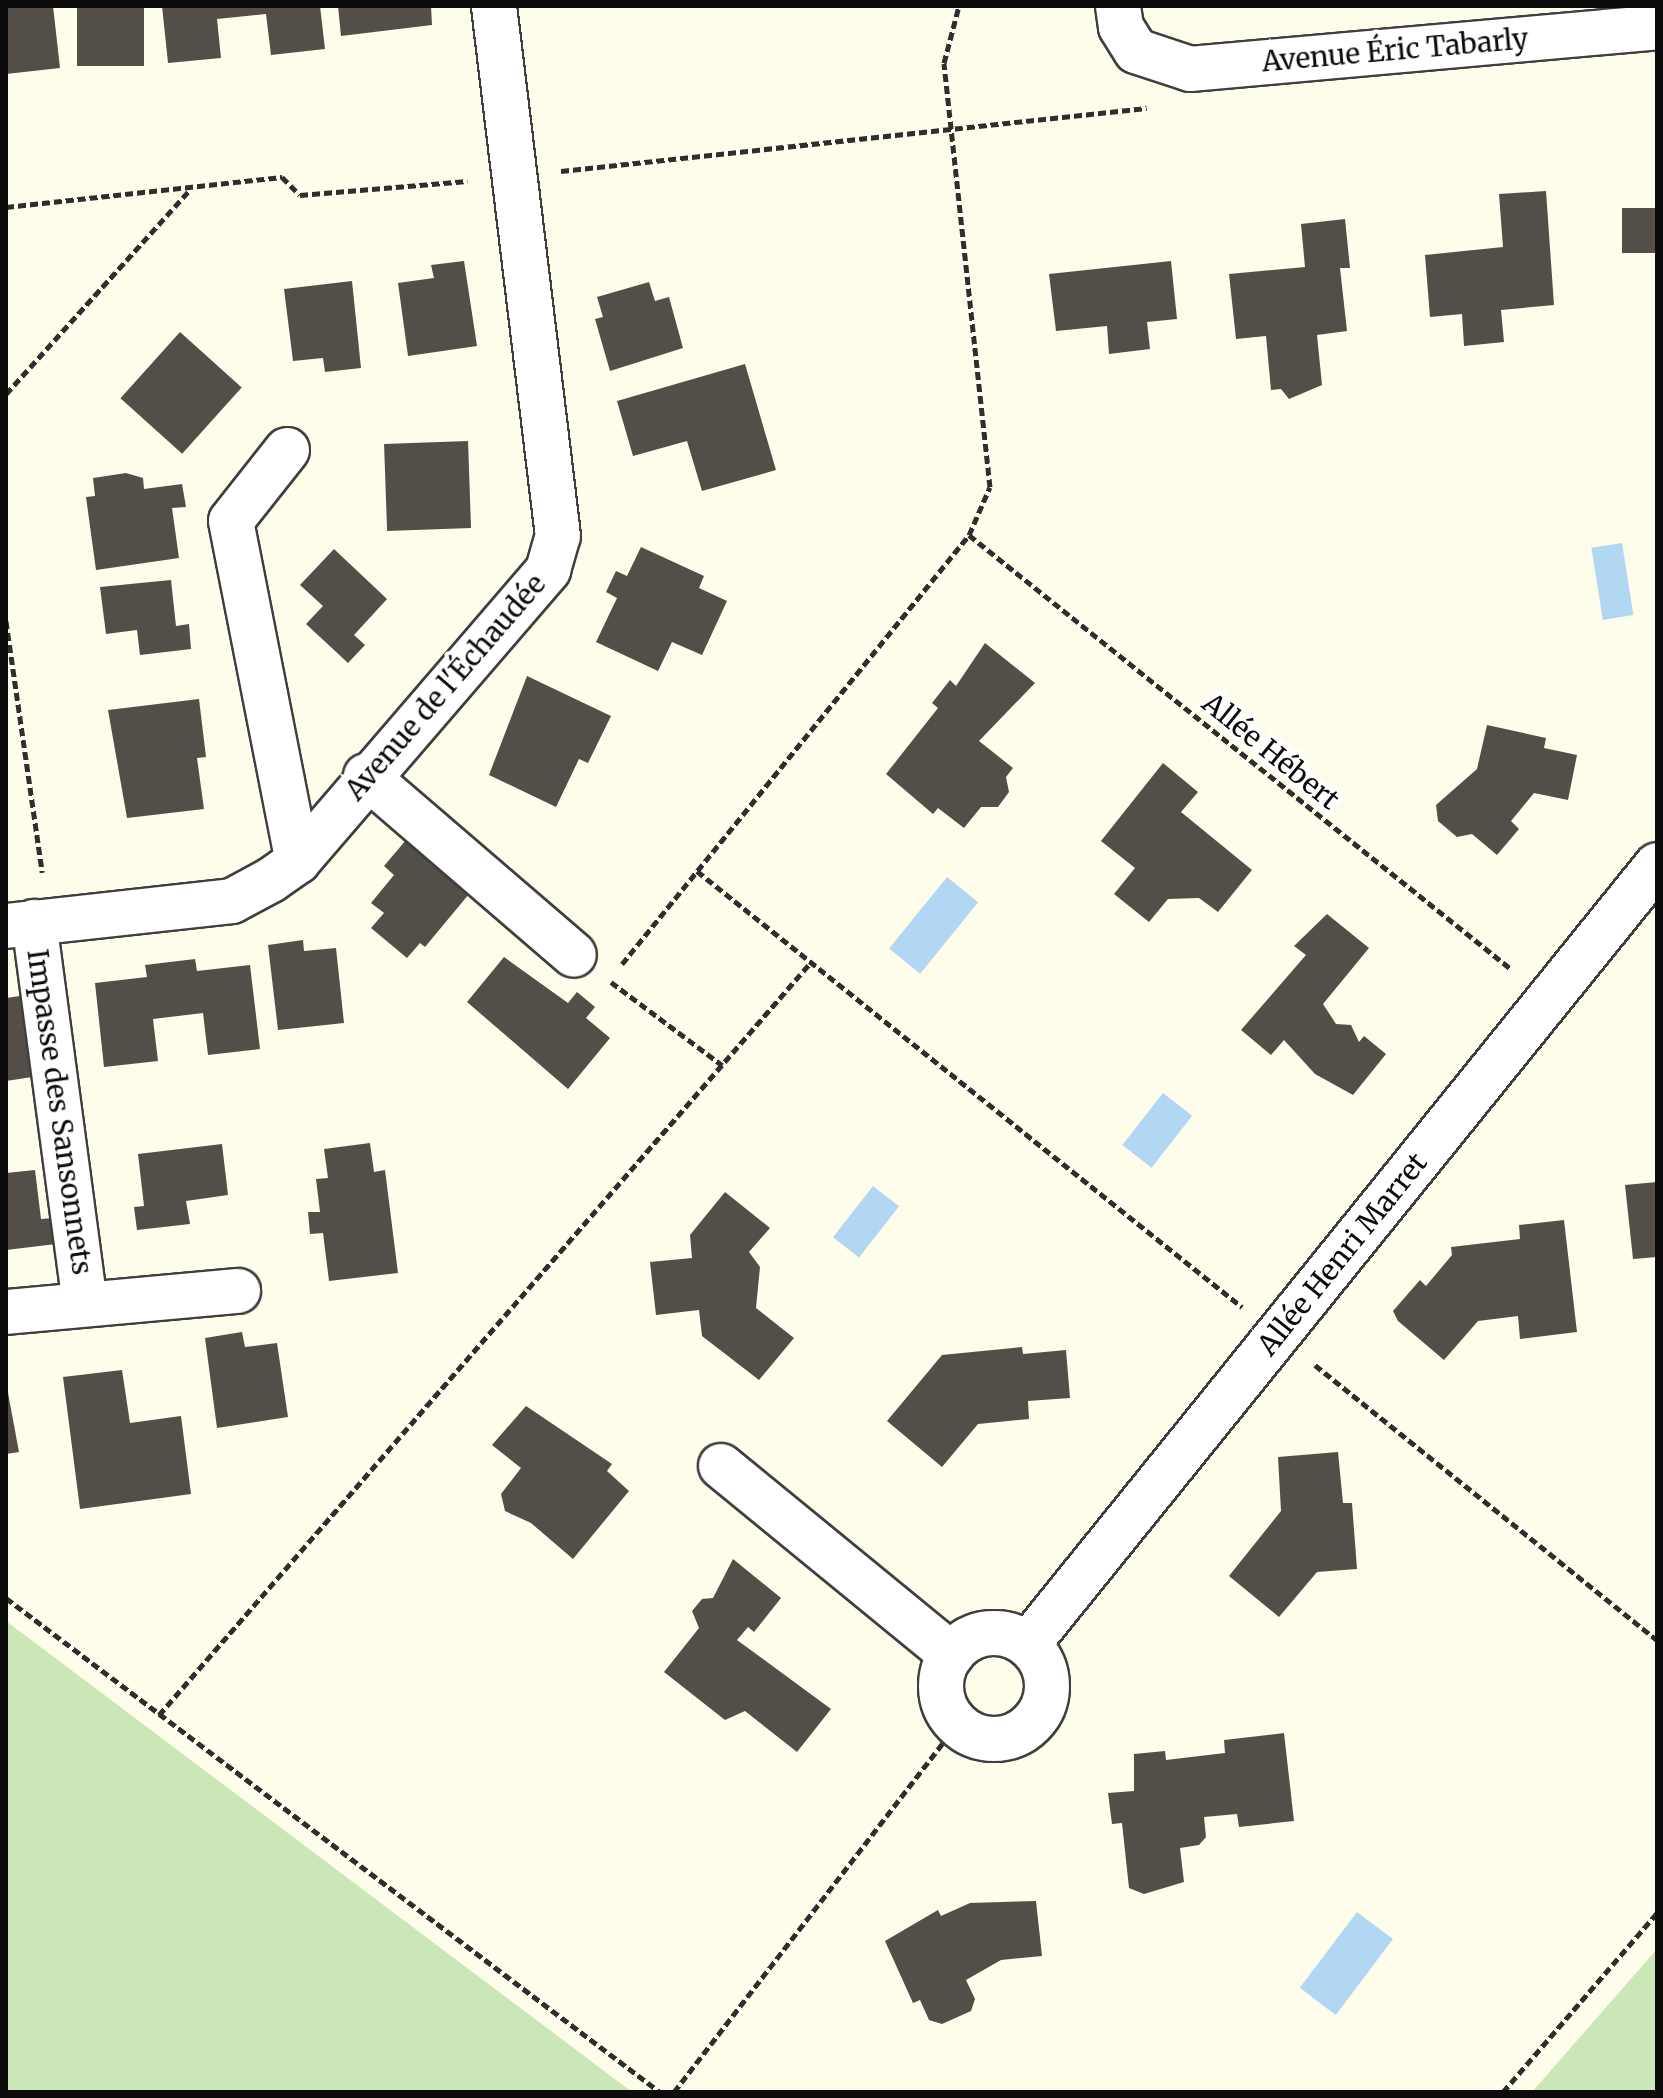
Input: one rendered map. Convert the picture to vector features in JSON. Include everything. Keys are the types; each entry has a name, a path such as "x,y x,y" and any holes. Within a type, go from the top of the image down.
{"street":[{"name":"Avenue de l'Échaudée","path":"30,923 232,901 298,861 366,776 548,570 558,536 494,6"},
{"path":"1118,6 1121,27 1148,57"},
{"name":"Avenue Éric Tabarly","path":"1148,57 1190,69 1657,27"},
{"path":"287,450 231,521 298,861"},
{"path":"366,776 574,955"},
{"name":"Allée Henri Marret","path":"1028,1644 1657,865"},
{"name":"Impasse des Sansonnets","path":"30,923 85,1302"},
{"name":"Impasse des Sansonnets","path":"6,1312 85,1302 238,1291"},
{"path":"721,1466 952,1655"},
{"path":"997,1632 1028,1644 1044,1667 1047,1695 1035,1720 1011,1736 983,1738 957,1725 941,1697 943,1665 965,1639 997,1632"}],"path":[{"path":"609,980 969,535 990,487 944,63 959,6"},
{"path":"6,207 282,177 300,195 513,177 1150,108 1148,57"},
{"path":"6,394 191,189"},
{"name":"Allée Hébert","path":"969,535 1549,999"},
{"path":"6,621 30,923"},
{"path":"697,871 1657,1640"},
{"path":"574,955 722,1065"},
{"path":"159,1715 811,962"},
{"path":"6,1598 660,2092"},
{"path":"674,2092 957,1725"},
{"path":"1503,2092 1657,1913"}],"green space":[{"path":"6,1621 632,2092 6,2092"},
{"path":"1657,1949 1657,2092 1532,2092"}],"water":[{"path":"1622,543 1633,615 1603,620 1591,548"},
{"path":"947,877 978,902 920,974 889,948"},
{"path":"1163,1093 1192,1116 1152,1168 1122,1145"},
{"path":"873,1186 899,1206 859,1258 833,1237"},
{"path":"1357,1912 1393,1939 1336,2015 1300,1988"}],"building":[{"path":"6,6 53,6 60,68 6,74"},
{"path":"77,6 144,6 144,66 77,66"},
{"path":"162,6 320,6 325,49 271,55 266,14 217,19 221,58 168,63"},
{"path":"338,6 431,6 432,25 341,36"},
{"path":"1546,191 1554,305 1501,310 1504,342 1464,346 1462,314 1430,317 1425,255 1503,247 1499,194"},
{"path":"1622,208 1657,208 1657,253 1622,253"},
{"path":"1345,219 1350,268 1340,268 1347,331 1317,335 1322,385 1289,399 1281,389 1271,390 1266,336 1236,339 1229,274 1305,267 1301,224"},
{"path":"464,261 477,346 408,356 398,283 434,278 431,265"},
{"path":"1171,261 1177,319 1147,322 1150,349 1109,354 1107,326 1056,331 1049,274"},
{"path":"352,281 361,368 325,372 323,358 293,361 284,289"},
{"path":"649,282 655,301 669,297 683,348 610,371 595,319 603,317 597,297"},
{"path":"180,332 242,388 182,454 120,398"},
{"path":"745,364 776,470 702,491 687,441 633,456 617,401"},
{"path":"468,441 471,528 387,531 384,444"},
{"path":"126,473 143,478 144,489 182,484 186,507 172,508 179,558 96,570 86,497 95,496 93,478"},
{"path":"641,547 704,576 699,588 727,601 702,655 672,642 658,671 596,642 617,598 606,592 616,571 627,576"},
{"path":"334,549 387,599 354,635 365,645 348,663 306,624 323,606 300,585"},
{"path":"171,580 176,626 189,624 191,649 140,655 137,630 106,634 100,587"},
{"path":"985,643 1035,683 979,741 1013,768 1006,777 1009,792 998,807 981,807 964,828 938,808 933,814 886,774 938,708 932,703 950,680 956,686"},
{"path":"527,676 611,716 588,763 579,759 556,807 489,775"},
{"path":"199,699 206,757 197,758 204,809 127,818 108,710"},
{"path":"1487,725 1546,738 1544,748 1577,755 1568,800 1534,793 1511,821 1519,829 1497,855 1472,834 1457,837 1438,821 1436,805 1477,769"},
{"path":"1163,763 1198,792 1181,812 1252,870 1218,912 1199,898 1168,899 1149,922 1114,894 1135,868 1101,841"},
{"path":"406,840 469,894 425,947 420,943 407,958 371,928 384,913 371,903 394,875 384,866"},
{"path":"1327,914 1369,948 1323,1004 1336,1024 1351,1025 1359,1042 1364,1036 1386,1054 1353,1095 1315,1074 1284,1040 1271,1055 1241,1030 1306,955 1294,946"},
{"path":"303,940 304,951 336,948 344,1023 278,1030 268,945"},
{"path":"504,957 568,1003 577,992 595,1007 586,1018 610,1038 568,1089 467,1002"},
{"path":"195,959 197,971 250,965 260,1049 208,1055 203,1013 153,1019 158,1061 104,1067 95,983 147,977 145,965"},
{"path":"27,995 39,1076 6,1081 6,998"},
{"path":"370,1143 374,1172 385,1170 398,1273 329,1281 323,1233 310,1234 308,1212 320,1212 316,1179 328,1178 324,1149"},
{"path":"222,1144 228,1195 186,1201 190,1224 137,1230 134,1207 144,1206 138,1154"},
{"path":"35,1170 41,1219 53,1218 56,1244 6,1250 6,1173"},
{"path":"1657,1182 1657,1257 1633,1259 1625,1185"},
{"path":"725,1192 770,1228 749,1252 760,1267 756,1308 794,1338 759,1380 702,1336 699,1310 656,1315 650,1262 692,1258 690,1235"},
{"path":"1564,1220 1577,1332 1520,1339 1518,1316 1478,1321 1444,1360 1398,1321 1393,1311 1420,1280 1426,1286 1452,1255 1451,1247 1520,1239 1519,1225"},
{"path":"242,1332 245,1347 277,1343 288,1417 217,1428 205,1338"},
{"path":"1022,1347 1023,1354 1066,1350 1070,1398 1028,1401 1029,1419 978,1424 942,1467 887,1421 942,1355"},
{"path":"122,1370 130,1423 181,1416 191,1494 80,1509 63,1377"},
{"path":"6,1382 19,1452 6,1454"},
{"path":"526,1406 612,1464 607,1471 629,1491 573,1559 531,1523 505,1511 501,1494 521,1468 492,1445"},
{"path":"1338,1452 1343,1503 1352,1503 1357,1569 1317,1572 1279,1617 1229,1576 1281,1511 1278,1457"},
{"path":"733,1559 781,1598 754,1632 748,1627 737,1640 831,1709 797,1752 745,1711 725,1720 664,1672 699,1628 692,1611 702,1599 713,1598"},
{"path":"1284,1733 1294,1821 1239,1827 1237,1814 1204,1817 1206,1837 1199,1845 1180,1848 1184,1882 1144,1894 1129,1888 1122,1823 1112,1824 1108,1793 1134,1791 1134,1754 1165,1751 1166,1760 1225,1753 1224,1740"},
{"path":"1036,1901 1042,1956 1001,1960 966,1980 975,1999 971,2011 942,2024 929,2020 920,2000 913,2003 885,1941 938,1910 941,1916 970,1903"}]}
